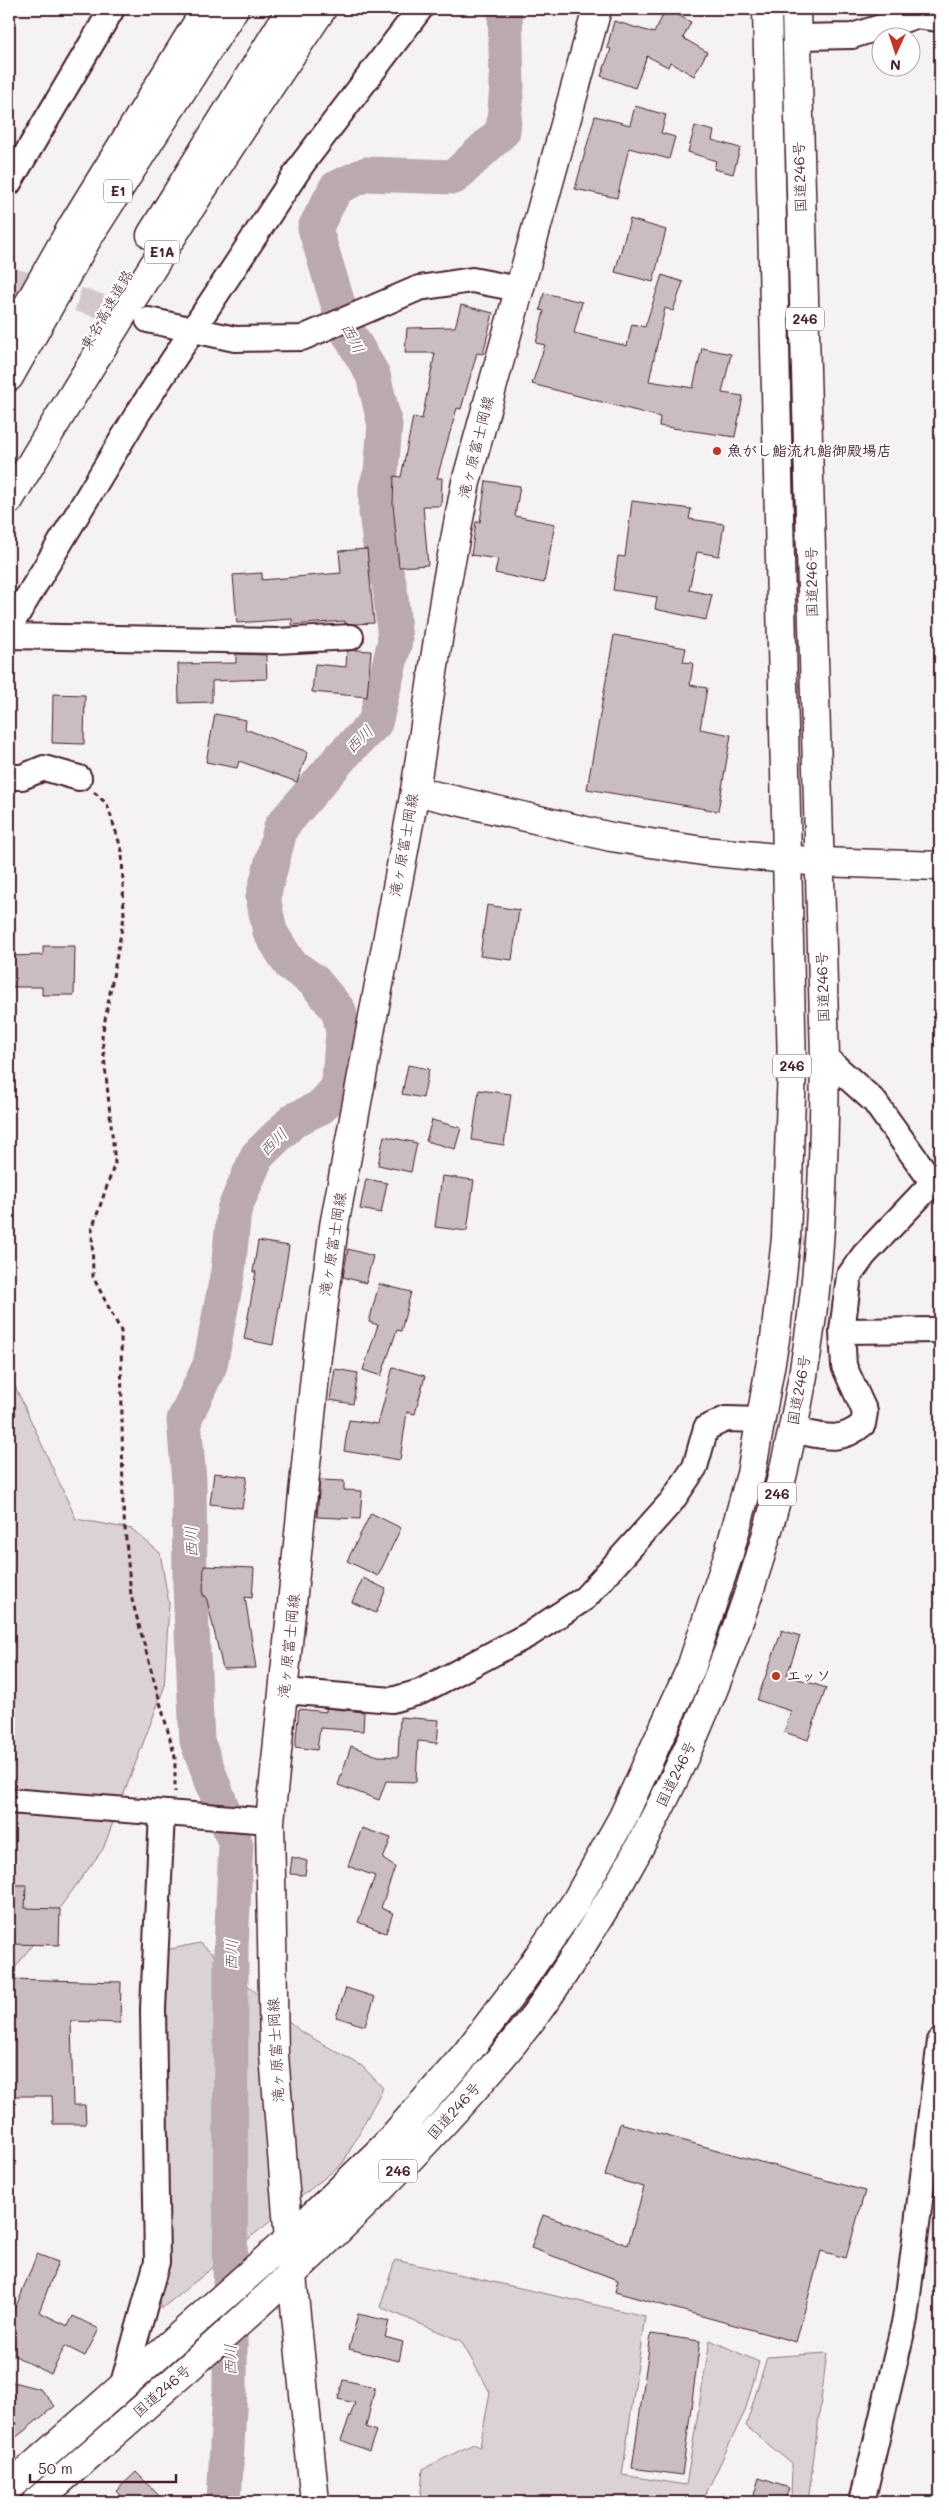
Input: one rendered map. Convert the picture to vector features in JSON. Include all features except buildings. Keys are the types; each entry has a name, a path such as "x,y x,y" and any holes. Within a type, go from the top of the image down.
{"main road":[{"path":"9,340 73,225 206,9"},
{"name":"E1","path":"9,377 87,239 234,9"},
{"name":"東名高速道路","path":"9,486 137,259 291,9"},
{"name":"E1A","path":"9,500 81,380 166,246 246,121 322,9"},
{"name":"滝ヶ原富士岡線","path":"315,2502 285,2283 274,2055 257,1820 284,1691 317,1356 334,1226 415,790 446,587 466,482 597,9"},
{"name":"国道246号","path":"9,2487 282,2245 384,2147 466,2054 520,1983 575,1903 623,1817 691,1668 729,1552 751,1474 775,1339 786,1238 792,1068 767,9"},
{"name":"国道246号","path":"36,2502 285,2283 417,2152 476,2086 536,2014 592,1930 677,1776 723,1669 767,1538 804,1368 814,1291 824,1129 825,1057 796,9"},
{"path":"415,790 611,837 703,851 820,862 940,866"}],"street":[{"path":"9,183 112,9"},
{"path":"9,628 138,413 303,163 420,9"},
{"path":"796,36 852,36 916,16 940,19"},
{"path":"148,320 194,328 236,339 302,338 419,288 472,280 518,289"},
{"path":"9,636 277,641 352,636"},
{"path":"9,777 22,777 44,768 79,778"},
{"path":"792,1430 838,1439 852,1434 863,1424 865,1412 844,1366 842,1331 849,1276 864,1255 936,1179 874,1100 825,1057"},
{"path":"842,1331 940,1330"},
{"path":"284,1691 392,1700 420,1692 530,1634 585,1598 666,1508 696,1467 706,1428 726,1419 762,1420"},
{"path":"9,1801 257,1820"},
{"path":"122,2387 157,2262 153,2009 168,1813"},
{"path":"862,2502 905,2319 940,2041"}],"path":[{"path":"79,778 107,804 122,851 124,917 102,1036 115,1164 92,1229 93,1277 121,1331 123,1506 131,1596 175,1756 168,1813"}],"shaded area":[{"path":"9,1373 76,1519 132,1529 160,1553 169,1604 164,1688 103,1849 9,1976"},
{"path":"200,1943 300,2031 362,2066 383,2088 343,2163 161,2309 157,2257 146,1954"},
{"path":"395,2260 645,2316 622,2475 686,2485 710,2340 759,2362 745,2411 702,2502 420,2502 423,2469 473,2444 480,2447 490,2392 461,2341 380,2307"},
{"path":"827,2353 808,2502 791,2502 792,2464 746,2426 767,2357"}],"waterway":[{"name":"西川","path":"224,2502 230,2390 231,1947 236,1845 197,1741 190,1585 189,1481 184,1420 210,1365 228,1271 234,1210 257,1156 294,1120 321,1107 338,1088 343,1033 339,1011 314,981 290,964 270,932 263,897 281,827 341,757 375,723 395,641 390,587 381,553 376,512 376,487 381,472 385,425 373,375 345,327 315,228 336,188 366,174 454,177 503,131 507,87 505,9"}],"tunnel":[{"path":"9,279 141,318"}],"place":[{"name":"魚がし鮨流れ鮨御殿場店","path":"717,451"},
{"name":"エッソ","path":"776,1676"}]}
